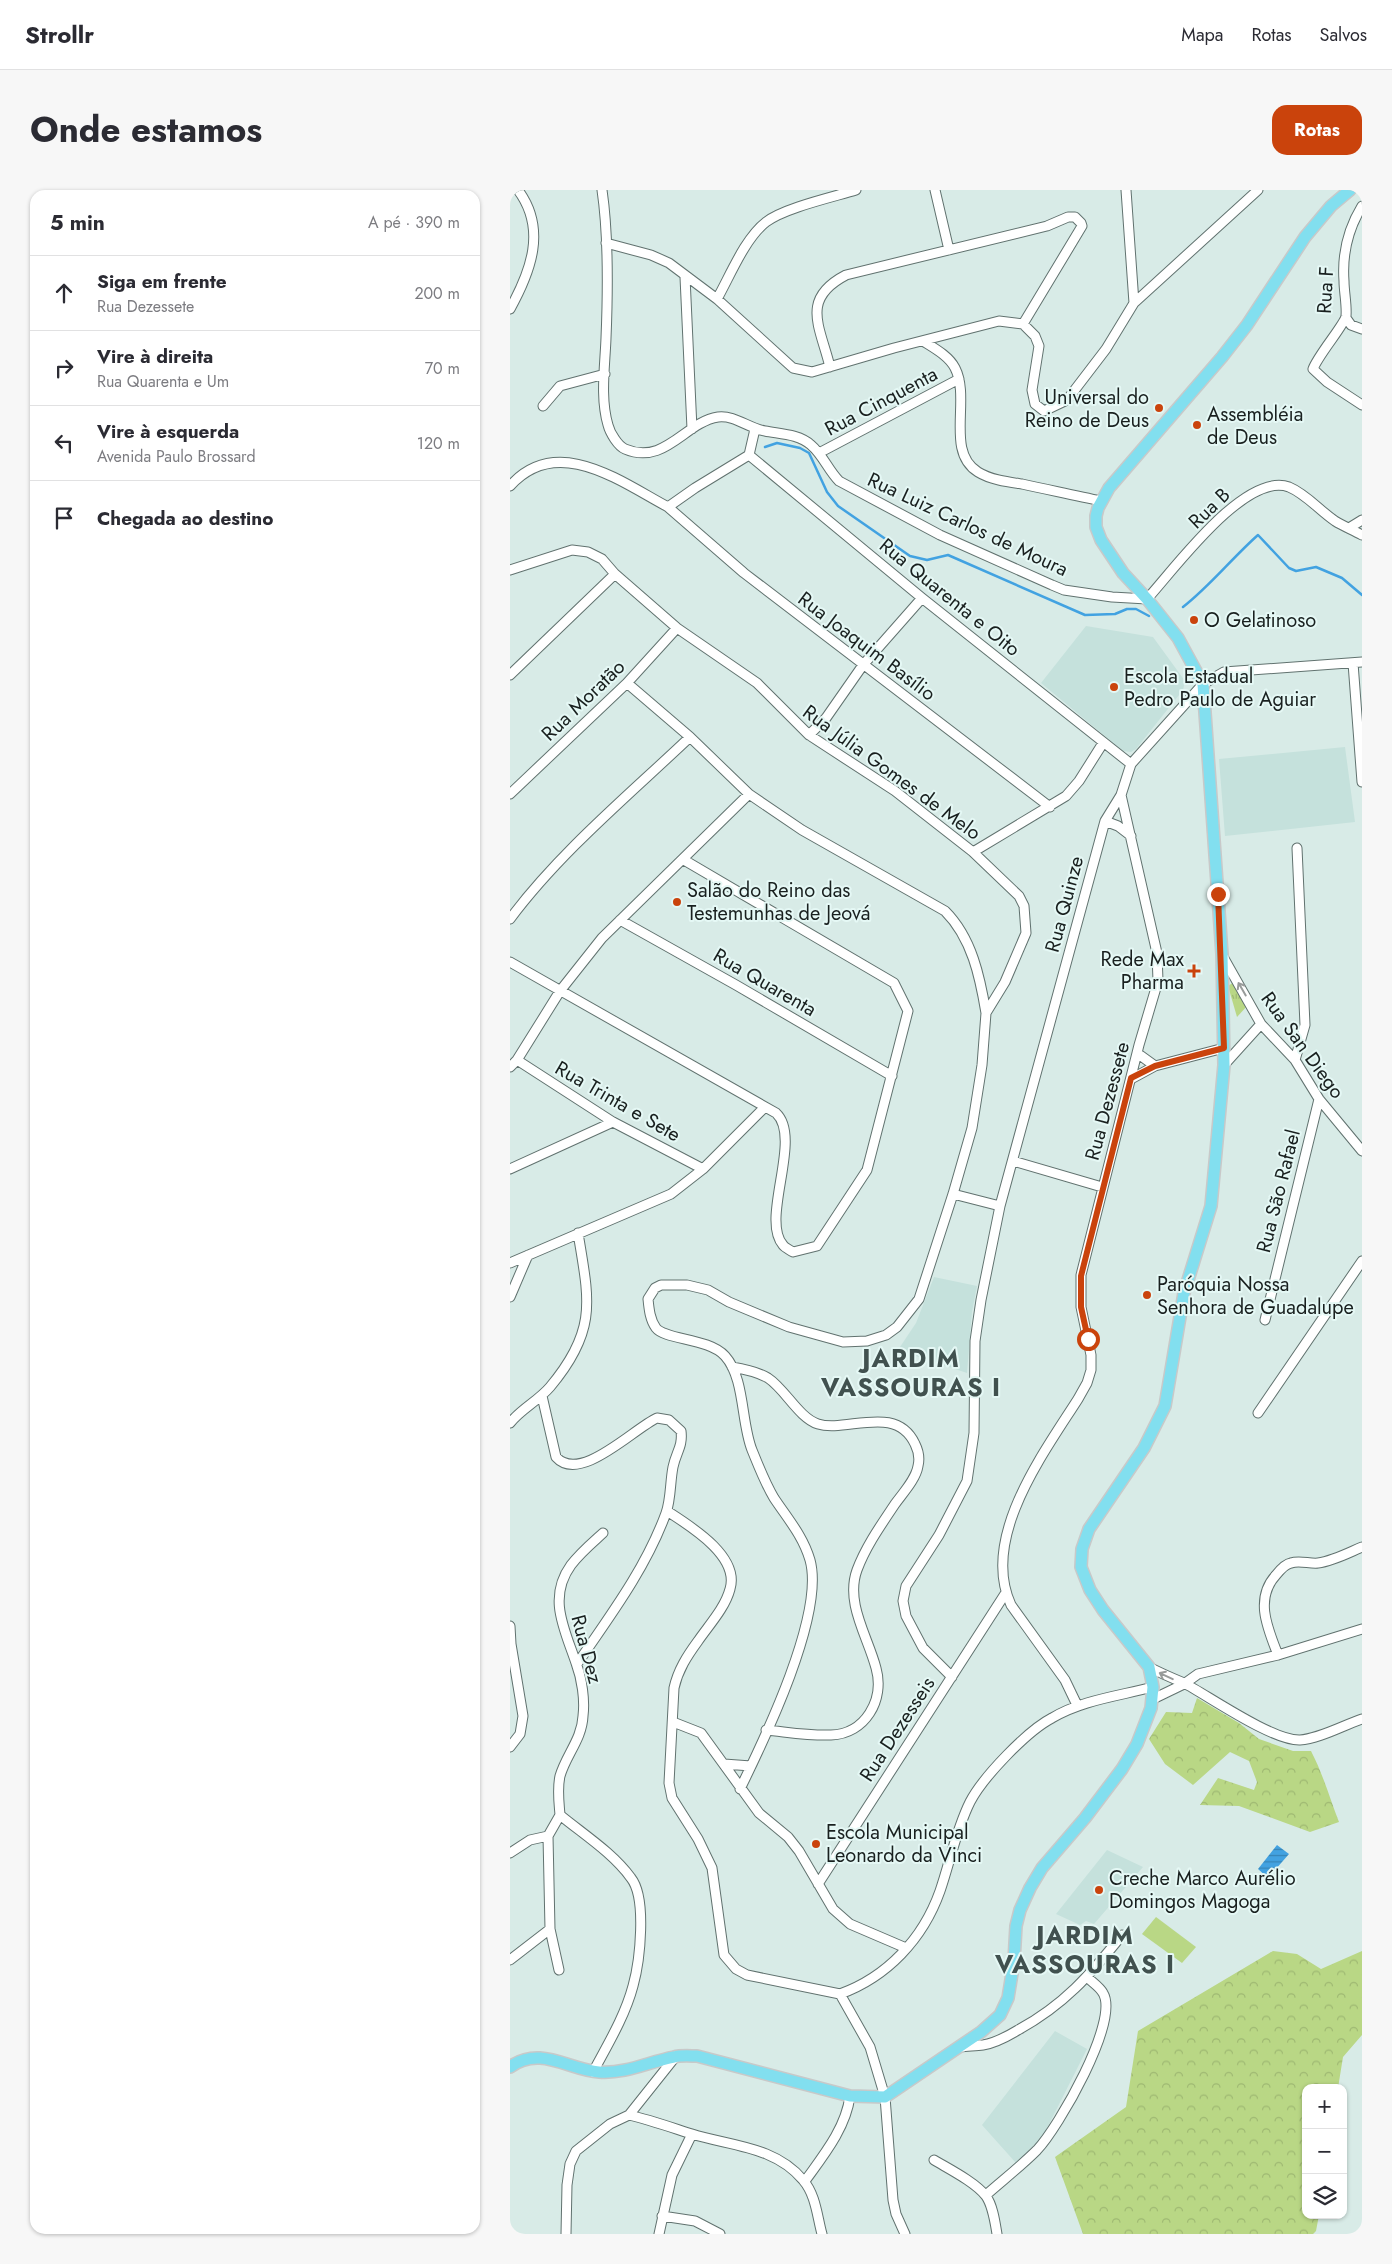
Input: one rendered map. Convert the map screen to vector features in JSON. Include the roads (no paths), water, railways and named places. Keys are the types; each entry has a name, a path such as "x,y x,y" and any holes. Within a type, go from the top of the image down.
{"main road":[{"path":"510,2067 517,2062 530,2059 550,2059 593,2072 615,2073 676,2056 697,2056 850,2096 885,2097 960,2047 1000,2015 1008,1998 1018,1918 1030,1888 1042,1868 1086,1818 1122,1770 1147,1722 1153,1699 1153,1686 1149,1667 1103,1610 1090,1590 1081,1567 1082,1549 1089,1529 1144,1448 1165,1406 1184,1293 1211,1206 1224,1065 1222,954 1203,684 1178,638 1148,599 1123,573 1101,540 1096,528 1098,508 1109,488 1248,325 1305,237 1331,206 1350,190"}],"street":[{"path":"510,309 526,278 534,234 530,210 518,190"},
{"name":"Rua Luiz Carlos de Moura","path":"602,190 606,242 607,306 605,407 611,434 623,448 636,452 666,448 692,429 716,418 730,417 755,429 798,437 811,444 831,473 845,484 940,535 1052,585 1064,590 1112,597 1148,599"},
{"path":"717,299 750,240 766,222 780,214 856,190"},
{"path":"935,190 949,250"},
{"path":"1126,190 1134,303"},
{"path":"606,242 663,260 717,299 793,368 812,372 999,321 1024,324 1035,336 1039,346 1032,390 1035,404 1044,411 1067,400 1106,349 1134,303 1258,190"},
{"name":"Rua F","path":"1362,206 1353,222 1345,246 1343,277 1346,318 1317,359 1313,369 1327,382 1362,405"},
{"path":"830,367 816,313 818,301 830,284 846,275 1047,226 1068,217 1079,219 1082,226 1024,324"},
{"path":"685,277 692,429"},
{"path":"1346,318 1351,325 1362,329"},
{"path":"923,341 950,361 959,379 960,450 972,467 979,473 997,479 1102,501"},
{"path":"543,406 560,386 605,374"},
{"name":"Rua Cinquenta","path":"819,453 959,379"},
{"path":"668,507 695,488 749,456 755,429"},
{"name":"Rua Quarenta e Oito","path":"749,456 922,598 1131,764"},
{"name":"Rua Joaquim Basílio","path":"510,486 536,467 549,463 582,464 612,476 668,507 744,574 1050,807"},
{"name":"Rua B","path":"1148,599 1218,518 1243,498 1268,488 1286,486 1299,492 1335,521 1362,535"},
{"path":"1349,528 1362,520"},
{"name":"Rua Júlia Gomes de Melo","path":"510,570 572,550 588,552 602,559 614,574 678,628 757,684 809,735 895,791 972,852 1019,896 1024,906 1026,933 1014,964 986,1013 982,1065 972,1128 953,1194 919,1299 898,1327 886,1335 866,1341 843,1342 789,1327 729,1302 708,1290 687,1285 672,1284 655,1288 648,1299 649,1312 656,1329 660,1332 702,1343 713,1348 724,1355 732,1367 750,1446 774,1498 803,1540 814,1579 812,1600 803,1640 740,1789"},
{"path":"510,675 614,574"},
{"path":"809,735 826,718 863,665 922,598"},
{"name":"Rua Moratão","path":"510,794 626,684 678,628"},
{"path":"1357,662 1362,782"},
{"name":"Rua Quinze","path":"952,1677 923,1648 906,1616 903,1601 906,1586 939,1535 967,1481 974,1433 975,1341 981,1300 1000,1206 1104,821 1121,795 1131,764 1203,684 1224,672 1357,662"},
{"path":"626,684 690,737 750,794 802,830 945,911 958,924 975,962 986,1013"},
{"path":"510,919 526,898 561,860 690,737"},
{"path":"972,852 1066,796 1079,781 1103,743"},
{"path":"513,1064 560,991 602,938 750,794"},
{"name":"Rua Dezessete","path":"1077,1705 1065,1680 1011,1606 1005,1594 1003,1574 1005,1540 1017,1501 1078,1399 1091,1370 1091,1355 1081,1307 1080,1283 1102,1187 1158,981 1155,944 1121,795"},
{"path":"1104,821 1122,828 1131,836"},
{"path":"1295,1060 1305,1026 1297,848"},
{"path":"510,962 781,1118 786,1146 782,1164 777,1229 782,1245 793,1252 808,1250 817,1246 867,1170 908,1011 894,983 684,860"},
{"name":"Rua Quarenta","path":"620,920 892,1076"},
{"name":"Rua San Diego","path":"1222,954 1262,1024 1295,1060 1319,1099 1362,1152"},
{"path":"1224,1065 1262,1024"},
{"path":"1131,1078 1155,1066 1224,1048"},
{"path":"1137,1053 1155,1066"},
{"name":"Rua Trinta e Sete","path":"513,1064 613,1122 703,1169"},
{"name":"Rua São Rafael","path":"1265,1320 1319,1099"},
{"path":"510,1263 671,1194 703,1169 765,1108"},
{"path":"510,1169 613,1122"},
{"path":"1012,1161 1102,1187"},
{"path":"953,1194 1000,1206"},
{"path":"510,1423 542,1396 568,1361 580,1340 585,1326 587,1295 578,1233"},
{"path":"510,1297 528,1255"},
{"path":"1258,1413 1362,1261"},
{"path":"732,1367 768,1378 808,1418 818,1424 862,1421 897,1425 906,1431 915,1443 919,1455 918,1466 912,1479 876,1531 857,1569 854,1583 858,1615 877,1669 878,1690 874,1707 864,1723 853,1729 832,1735 766,1730"},
{"path":"542,1396 556,1457 564,1463 574,1465 594,1459 657,1418 669,1420 681,1431 682,1444 673,1466 667,1511 638,1571 619,1603 577,1664"},
{"path":"667,1511 688,1525 723,1555 730,1567 732,1578 730,1589 722,1606 683,1663 677,1676 669,1782 672,1798 702,1846 712,1868 724,1956 736,1969 747,1975 840,1994 872,1980 906,1948 930,1915 971,1800 987,1777 1050,1718 1077,1705 1153,1686"},
{"name":"Rua Dez","path":"560,1815 558,1792 560,1777 582,1727 583,1704 577,1664 560,1620 558,1600 561,1583 570,1566 603,1532"},
{"path":"1278,1655 1265,1624 1264,1611 1265,1596 1274,1578 1282,1568 1291,1563 1329,1561 1362,1547"},
{"name":"Rua Dezesseis","path":"818,1884 1005,1594"},
{"path":"510,1626 510,1644 523,1716 520,1734 510,1746"},
{"path":"1153,1699 1184,1684 1198,1674 1278,1655 1362,1629"},
{"path":"1149,1667 1274,1732 1298,1740 1312,1738 1362,1719"},
{"path":"673,1722 701,1733 759,1813 788,1837 799,1851 833,1909 850,1924 906,1948"},
{"path":"724,1764 751,1766"},
{"path":"559,1970 550,1929 548,1836 560,1815 620,1865 633,1879 641,1904 642,1925 634,1985 616,2030 593,2072"},
{"path":"510,1852 530,1840 548,1836"},
{"path":"510,1960 550,1929"},
{"path":"960,2047 985,2045 1006,2037 1037,2020 1064,2000 1087,1977 1122,1935"},
{"path":"986,2195 1038,2149 1058,2123 1099,2043 1106,2014 1106,2002 1103,1993 1087,1977"},
{"path":"840,1994 870,2047 885,2097 893,2200 896,2214 905,2234"},
{"path":"566,2234 567,2185 570,2164 576,2151 610,2124 629,2115 676,2056"},
{"path":"805,2182 837,2134 848,2108 850,2096"},
{"path":"629,2115 774,2156 794,2170 805,2182 815,2202 822,2234"},
{"path":"659,2234 672,2175 692,2134"},
{"path":"934,2160 962,2176 986,2195 997,2234"},
{"path":"662,2216 695,2221 720,2234"}],"water":[{"path":"1277,1845 1289,1854 1268,1878 1258,1869"}],"waterway":[{"path":"765,447 777,443 800,448 809,453 827,492 838,506 910,556 927,560 948,555 1085,615 1115,614 1127,609 1136,609 1149,616"},
{"path":"1183,607 1258,535 1289,568 1296,571 1316,567 1342,578 1362,595"}],"place":[{"name":"Universal do Reino de Deus","path":"1159,408"},
{"name":"Assembléia de Deus","path":"1197,425"},
{"name":"O Gelatinoso","path":"1194,620"},
{"name":"Escola Estadual Pedro Paulo de Aguiar","path":"1114,687"},
{"name":"Salão do Reino das Testemunhas de Jeová","path":"677,902"},
{"name":"Rede Max Pharma","path":"1194,971"},
{"name":"Paróquia Nossa Senhora de Guadalupe","path":"1147,1295"},
{"name":"Escola Municipal Leonardo da Vinci","path":"816,1844"},
{"name":"Creche Marco Aurélio Domingos Magoga","path":"1099,1890"}],"district":[{"name":"JARDIM VASSOURAS I","path":"911,1372"},
{"name":"JARDIM VASSOURAS I","path":"1085,1950"}]}
